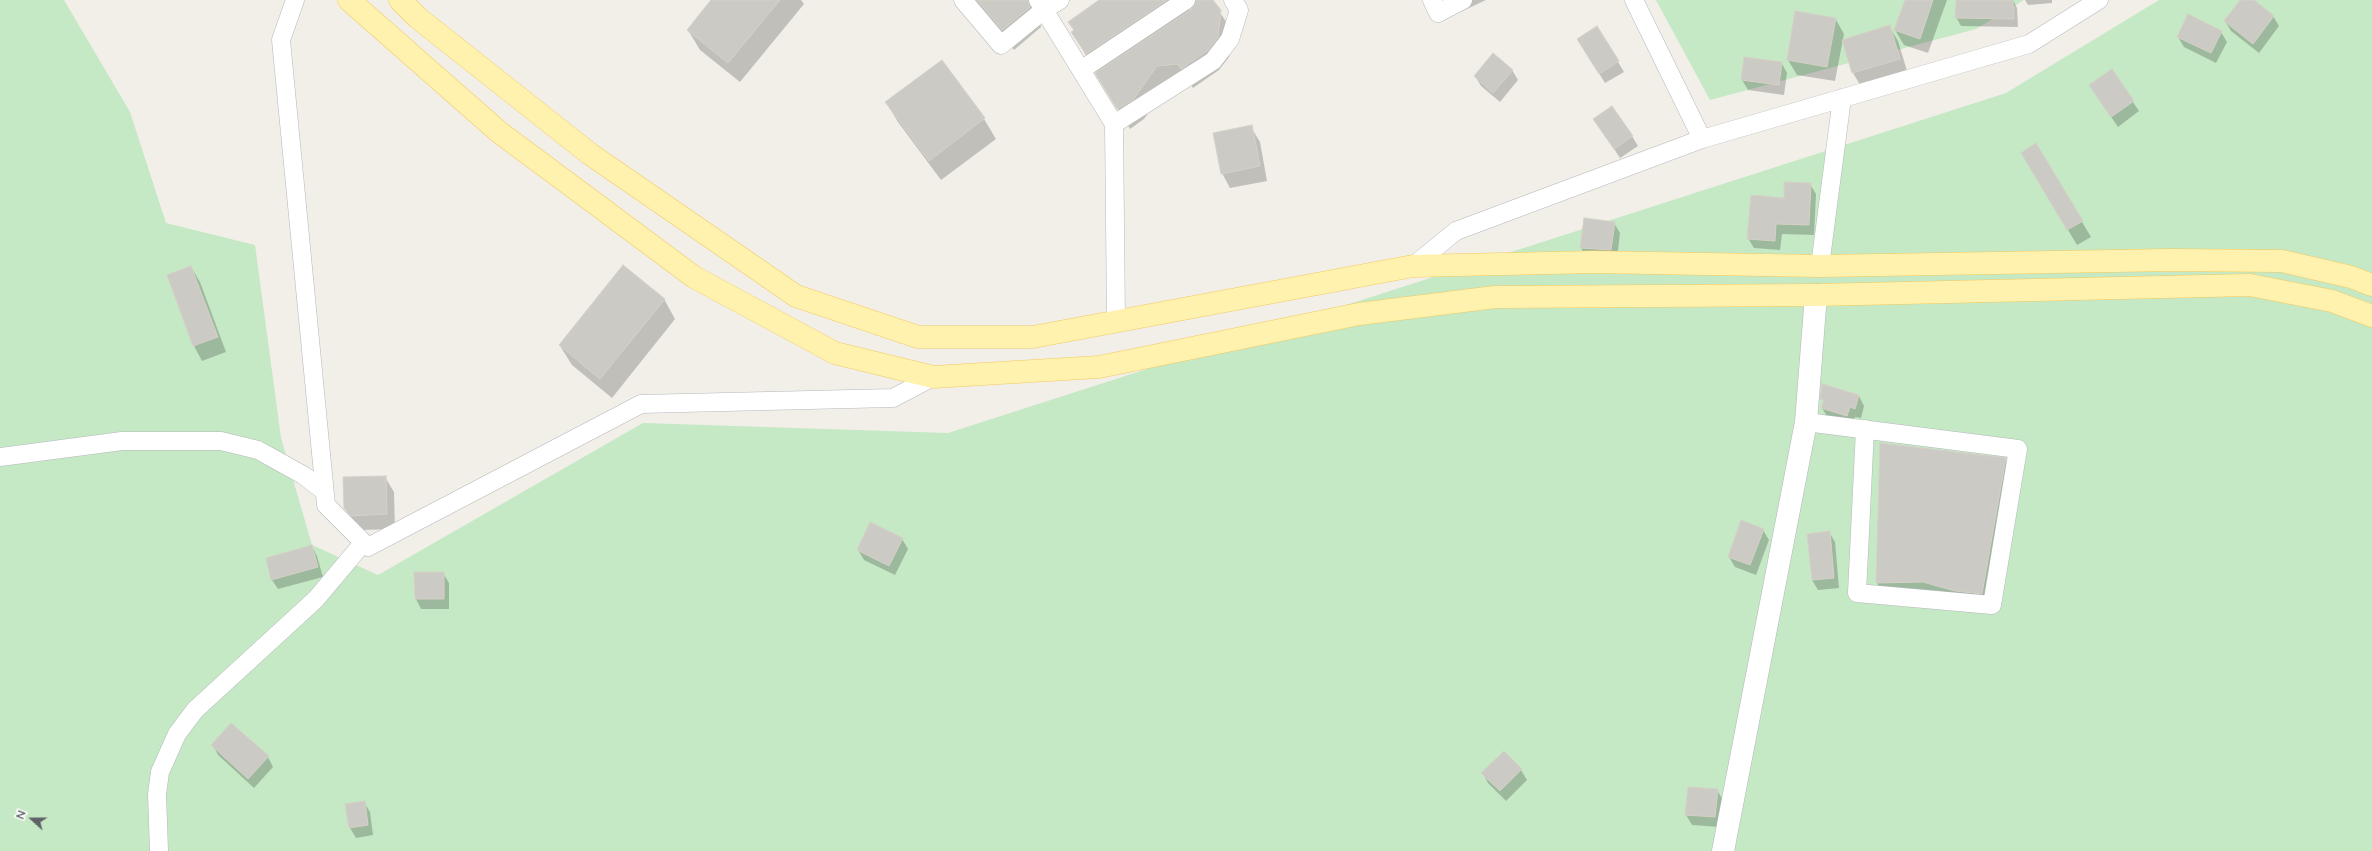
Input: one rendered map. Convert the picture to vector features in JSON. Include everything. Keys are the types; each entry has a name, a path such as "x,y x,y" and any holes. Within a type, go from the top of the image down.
{"main road":[{"path":"349,0 499,132 694,277 834,353 933,377 1099,367 1359,314 1495,296 1816,296 2250,285 2332,301 2372,316"},
{"path":"400,0 418,18 590,154 796,296 918,337 1033,337 1413,266 1593,262 1820,266 2170,260 2282,261 2351,277 2372,285"}],"street":[{"path":"295,0 281,40 324,491 326,505 368,548 641,404 893,398 933,377"},
{"path":"963,0 1001,45 1048,3 1081,70 1114,124 1116,321"},
{"path":"1081,70 1186,0"},
{"path":"1114,124 1213,61 1230,39 1239,10 1233,0"},
{"path":"1432,0 1438,13 1463,0"},
{"path":"1634,0 1702,139"},
{"path":"1413,266 1456,231 1702,139 2029,44 2099,0"},
{"path":"1820,266 1842,98"},
{"path":"1723,851 1806,422 1816,296"},
{"path":"1806,422 1865,429 2018,449 1992,605 1857,593 1865,429"},
{"path":"0,457 122,440 220,441 258,450 302,475 324,491"},
{"path":"159,851 157,794 160,772 177,734 195,710 316,599 363,543"}],"green space":[{"path":"0,0 64,0 130,112 166,223 255,245 281,438 312,545 378,575 643,423 948,433 2006,93 2159,0 2372,0 2372,851 0,851"},
{"path":"1656,0 2024,0 1976,29 1710,100"}],"building":[{"path":"711,0 780,0 728,63 687,30"},
{"path":"977,0 1028,0 1030,7 1002,30"},
{"path":"1099,0 1167,0 1086,54 1071,32 1074,30 1068,22"},
{"path":"1196,0 1213,0 1221,10 1218,37 1208,50 1181,69 1178,64 1157,66 1133,100 1117,109 1095,73 1192,9"},
{"path":"1905,0 1933,0 1920,39 1894,30"},
{"path":"1956,0 2013,0 2014,19 1955,18"},
{"path":"2240,0 2254,0 2274,16 2253,44 2224,21"},
{"path":"1795,11 1836,18 1827,67 1787,60"},
{"path":"2188,14 2222,31 2211,53 2177,37"},
{"path":"1890,25 1900,59 1852,73 1842,40"},
{"path":"1597,26 1619,61 1599,74 1577,39"},
{"path":"1493,53 1513,70 1493,93 1474,76"},
{"path":"1744,57 1782,62 1779,85 1741,80"},
{"path":"942,60 985,118 929,161 885,102"},
{"path":"2112,69 2134,101 2111,117 2089,85"},
{"path":"1612,106 1633,136 1614,149 1593,119"},
{"path":"1252,125 1260,166 1221,174 1213,133"},
{"path":"2036,143 2083,221 2067,230 2021,153"},
{"path":"1784,182 1811,183 1809,225 1776,224 1775,241 1747,239 1751,195 1784,198"},
{"path":"1584,218 1615,222 1611,250 1580,248"},
{"path":"623,265 665,299 600,379 559,345"},
{"path":"191,266 218,337 193,346 167,275"},
{"path":"1822,384 1859,395 1855,409 1850,407 1847,416 1821,408 1824,400 1820,399"},
{"path":"1880,443 2006,458 1982,594 1955,591 1923,582 1876,583"},
{"path":"386,476 387,514 351,516 344,508 343,477"},
{"path":"1741,520 1764,529 1750,565 1728,557"},
{"path":"870,522 903,538 889,566 857,550"},
{"path":"1830,531 1834,578 1812,580 1807,534"},
{"path":"312,545 318,567 271,580 266,558"},
{"path":"414,572 444,572 444,599 415,599"},
{"path":"231,723 269,756 248,779 211,745"},
{"path":"1504,751 1522,769 1500,791 1481,773"},
{"path":"1688,787 1718,789 1715,817 1685,815"},
{"path":"365,801 368,825 349,828 345,804"}]}
